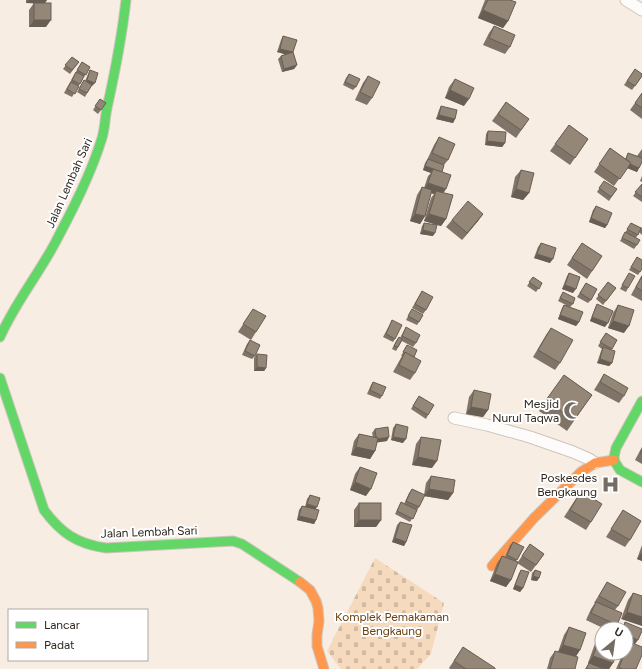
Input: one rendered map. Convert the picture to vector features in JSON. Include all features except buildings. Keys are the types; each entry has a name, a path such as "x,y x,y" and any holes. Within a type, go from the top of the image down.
{"street":[{"name":"Jalan Lembah Sari","path":"0,337 12,310 53,247 92,164 102,136 120,50 126,0"},
{"path":"626,0 642,10"},
{"name":"Jalan Lembah Sari","path":"0,378 44,510 57,527 75,540 96,547 106,548 223,541 233,541 242,544 299,581 310,590 318,608 319,621 317,646 324,669"},
{"path":"642,401 614,453 614,460 620,470 642,482"},
{"path":"454,418 487,425 530,437 573,452 595,463"},
{"path":"492,566 534,518 581,472 595,463 614,460"}],"green space":[{"name":"Komplek Pemakaman Bengkaung","path":"375,558 444,603 431,654 417,669 341,669 327,651"}],"traffic: fast":[{"path":"0,337 13,312 62,230 93,165 104,130 126,0"},
{"path":"0,378 44,510 50,518 70,536 86,544 106,548 233,541 242,544 300,582"},
{"path":"642,401 616,448 614,457 620,470 642,482"}],"traffic: slow":[{"path":"492,566 534,518 581,472 595,463 614,460"},
{"path":"300,582 310,590 318,608 319,621 317,646 324,669"}],"place":[{"name":"Mesjid Nurul Taqwa","path":"572,411"},
{"name":"Poskesdes Bengkaung","path":"610,485"}]}
